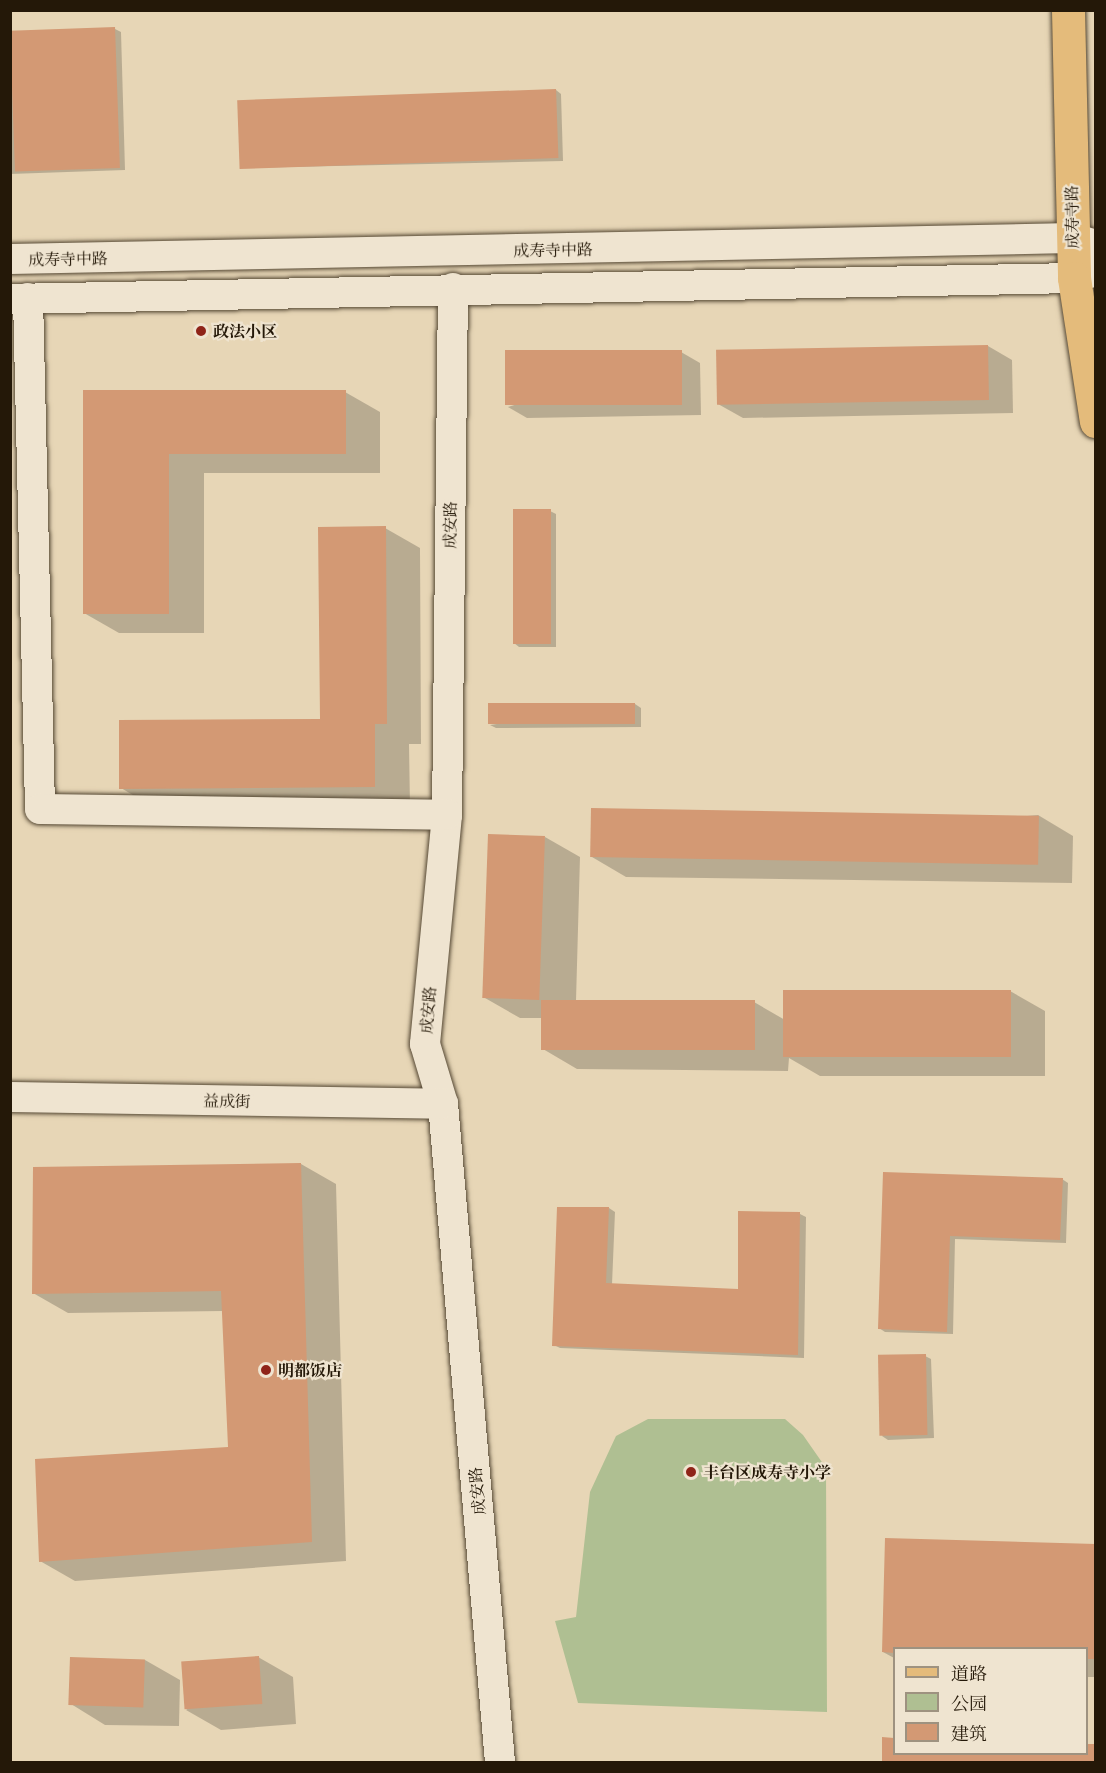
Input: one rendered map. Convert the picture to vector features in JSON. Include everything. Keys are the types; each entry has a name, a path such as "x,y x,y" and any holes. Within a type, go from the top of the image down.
{"main road":[{"name":"成寿寺路","path":"1068,10 1095,422"}],"street":[{"name":"成寿寺中路","path":"10,260 1084,241"},
{"path":"447,815 40,810 20,299 1085,274"},
{"name":"成安路","path":"453,288 447,815 425,1044 443,1104 501,1762"},
{"name":"益成街","path":"10,1097 443,1104"}],"green space":[{"path":"648,1419 785,1419 803,1435 826,1468 827,1712 578,1703 555,1621 576,1617 590,1492 616,1436"}],"building":[{"path":"115,27 120,168 15,172 10,31"},
{"path":"556,89 558,158 240,169 237,100"},
{"path":"988,345 989,400 717,405 716,350"},
{"path":"505,350 682,350 682,405 505,405"},
{"path":"83,390 346,390 346,454 169,454 169,614 83,614"},
{"path":"513,509 551,509 551,644 513,644"},
{"path":"386,526 387,724 375,724 375,787 119,789 119,720 320,719 318,527"},
{"path":"488,703 635,703 635,724 488,724"},
{"path":"591,808 1039,816 1038,865 590,857"},
{"path":"488,834 545,836 539,1000 482,998"},
{"path":"783,990 1011,990 1011,1057 783,1057"},
{"path":"541,1000 755,1000 755,1050 541,1050"},
{"name":"明都饭店","path":"301,1163 312,1542 39,1562 35,1459 228,1447 221,1291 32,1294 33,1167"},
{"path":"883,1172 1063,1178 1060,1240 950,1236 947,1332 878,1329"},
{"path":"557,1207 609,1207 606,1283 738,1289 738,1211 800,1212 798,1355 552,1346"},
{"path":"926,1354 927,1435 879,1436 878,1355"},
{"path":"885,1538 1096,1544 1096,1659 1088,1659 1088,1647 893,1647 893,1653 882,1652"},
{"path":"259,1656 262,1704 185,1709 181,1661"},
{"path":"70,1657 145,1660 143,1708 68,1705"},
{"path":"882,1737 893,1738 893,1755 1088,1755 1088,1744 1096,1744 1096,1762 882,1762"}],"place":[{"name":"政法小区","path":"201,331"},
{"name":"明都饭店","path":"266,1370"},
{"name":"丰台区成寿寺小学","path":"691,1472"}]}
